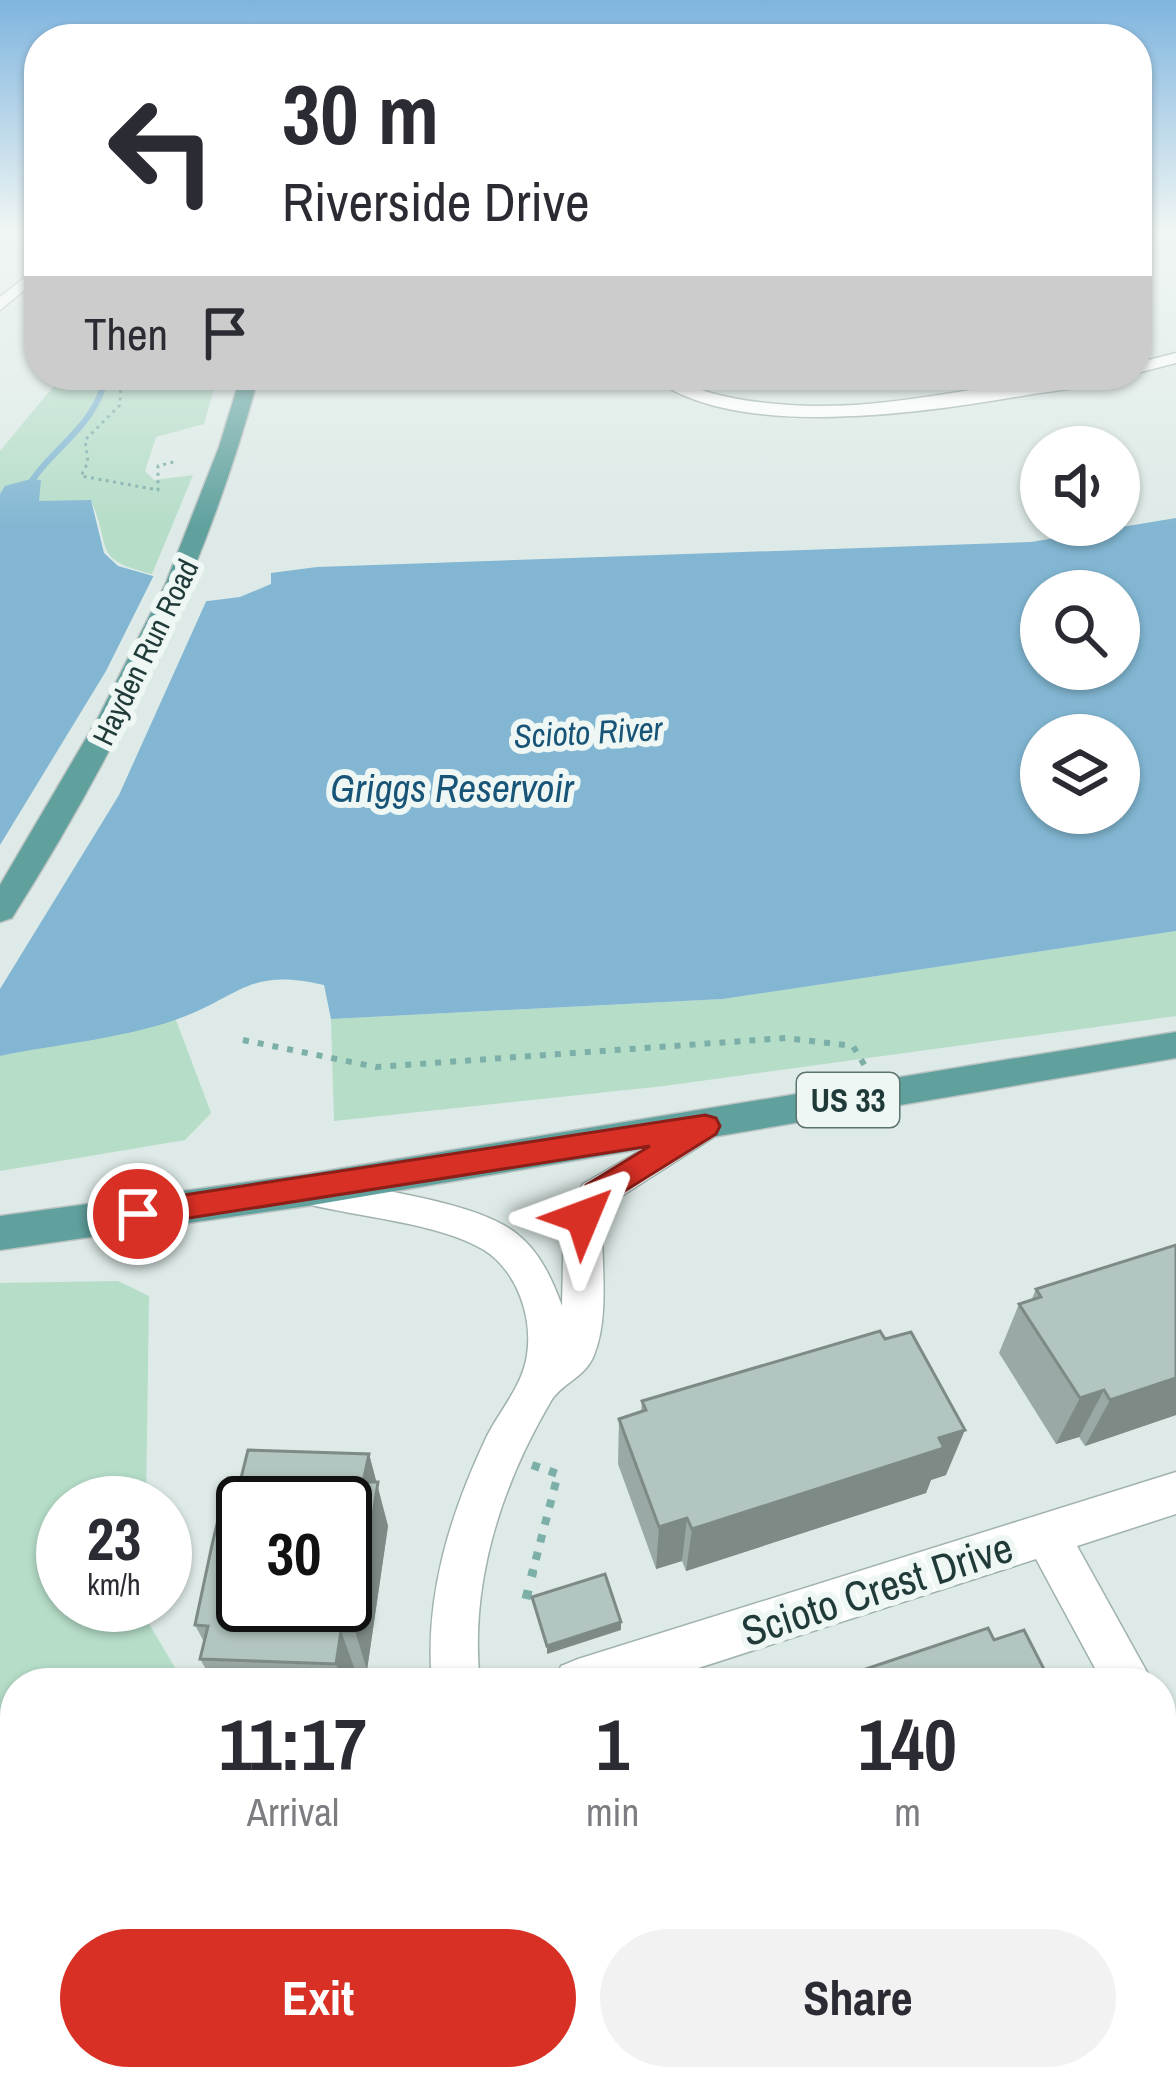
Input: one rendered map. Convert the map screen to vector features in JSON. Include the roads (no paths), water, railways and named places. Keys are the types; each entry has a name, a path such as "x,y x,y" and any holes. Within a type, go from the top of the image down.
{"main road":[{"name":"Hayden Run Road","path":"0,911 79,783 179,590 200,539 245,390"},
{"name":"US 33","path":"0,1233 307,1190 1176,1045"}],"street":[{"path":"691,390 706,397 793,409 937,403 1015,390"},
{"path":"540,1382 574,1356 581,1336 583,1217 596,1194 705,1126"},
{"path":"307,1190 494,1237 522,1260 540,1305 549,1347 540,1382 482,1500 452,1619 455,1668"},
{"name":"Scioto Crest Drive","path":"626,1668 1176,1493"},
{"path":"1047,1535 1121,1668"}],"water":[{"name":"Griggs Reservoir","path":"31,479 41,480 39,501 91,500 104,553 118,566 167,580 176,605 240,597 271,584 271,573 317,567 1020,542 1020,546 1140,546 1140,524 1176,518 1176,931 723,999 331,1019 324,985 277,980 245,987 154,1027 0,1056 0,494 5,486"}],"waterway":[{"path":"26,490 87,418 101,392"}],"water label":[{"name":"Scioto River","path":"588,732"}]}
